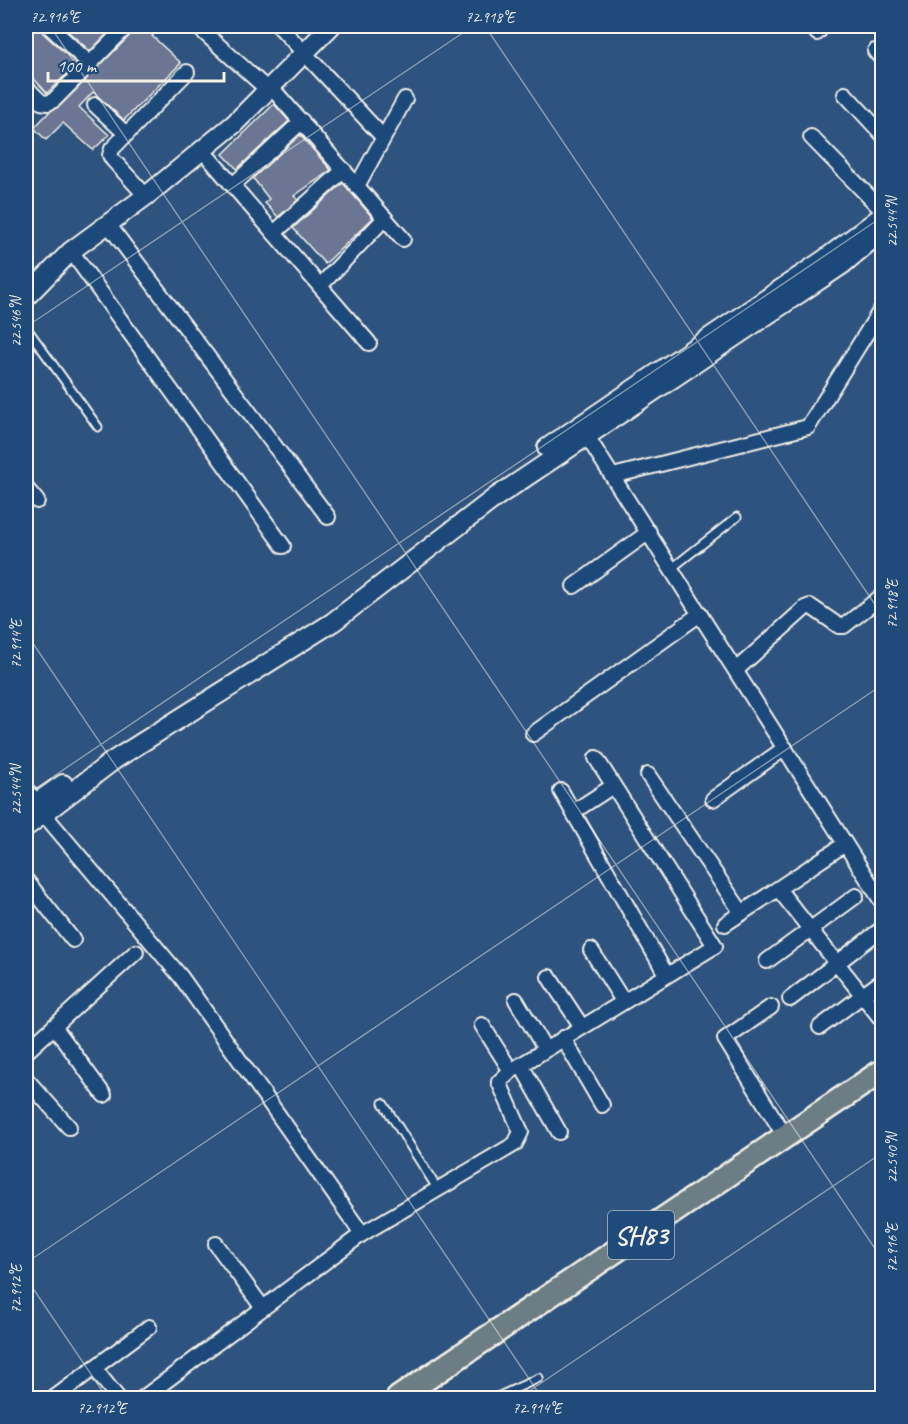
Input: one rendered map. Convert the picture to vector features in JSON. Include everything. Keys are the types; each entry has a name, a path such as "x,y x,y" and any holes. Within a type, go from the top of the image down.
{"main road":[{"name":"SH83","path":"427,1397 506,1333 882,1071"},
{"name":"SH83","path":"398,1398 687,1222 882,1089"}],"street":[{"path":"49,26 89,63"},
{"path":"26,87 41,102 48,103 127,26"},
{"path":"197,26 270,88 302,121 403,239"},
{"path":"279,26 383,136"},
{"path":"26,297 71,251 203,151 331,26"},
{"path":"146,196 110,155 112,149 187,72"},
{"path":"845,94 882,134"},
{"path":"357,186 405,99"},
{"path":"95,105 126,134"},
{"path":"233,185 302,121"},
{"path":"812,137 882,210"},
{"path":"203,151 369,343"},
{"path":"274,232 344,170"},
{"path":"26,827 33,803 341,603 825,259 882,216"},
{"path":"320,286 385,218"},
{"path":"108,224 328,517"},
{"path":"583,430 843,264 882,231"},
{"path":"71,251 283,546"},
{"path":"613,476 808,427 882,308"},
{"path":"583,430 882,902"},
{"path":"26,488 37,501"},
{"path":"574,586 648,532"},
{"path":"736,670 805,608 810,606 839,626 844,626 882,596"},
{"path":"533,734 700,614"},
{"path":"713,799 785,748"},
{"path":"143,1398 362,1234 515,1144 521,1132 499,1082 545,1049 715,946 596,758"},
{"path":"648,775 742,913"},
{"path":"573,812 613,786"},
{"path":"561,791 666,974"},
{"path":"33,803 181,977 362,1234"},
{"path":"725,924 845,844"},
{"path":"26,880 73,940"},
{"path":"783,895 882,1020"},
{"path":"767,961 856,896"},
{"path":"790,999 879,931"},
{"path":"591,950 623,1001"},
{"path":"26,1052 136,952"},
{"path":"549,976 582,1027"},
{"path":"820,1027 882,981"},
{"path":"516,1000 545,1049"},
{"path":"771,1007 725,1039 786,1138"},
{"path":"482,1025 516,1068 559,1132"},
{"path":"54,1026 104,1095"},
{"path":"564,1038 602,1105"},
{"path":"26,1079 69,1126"},
{"path":"216,1244 264,1308"},
{"path":"54,1398 149,1327"},
{"path":"94,1368 118,1398"}],"lane":[{"path":"26,327 98,427"},
{"path":"672,568 737,517"},
{"path":"382,1103 437,1188"},
{"path":"495,1398 539,1378"}],"building":[{"path":"32,26 40,26 43,33 77,64 47,93 26,70 26,31"},
{"path":"62,26 115,26 90,51"},
{"path":"136,26 162,26 152,36 181,63 124,120 93,92 79,107 109,135 93,150 63,123 46,140 34,128 50,111 60,106 133,32"},
{"path":"274,104 289,121 237,169 223,154"},
{"path":"300,135 331,170 294,196 298,200 278,217 265,203 269,199 253,178"},
{"path":"343,183 373,218 325,264 293,228"}]}
